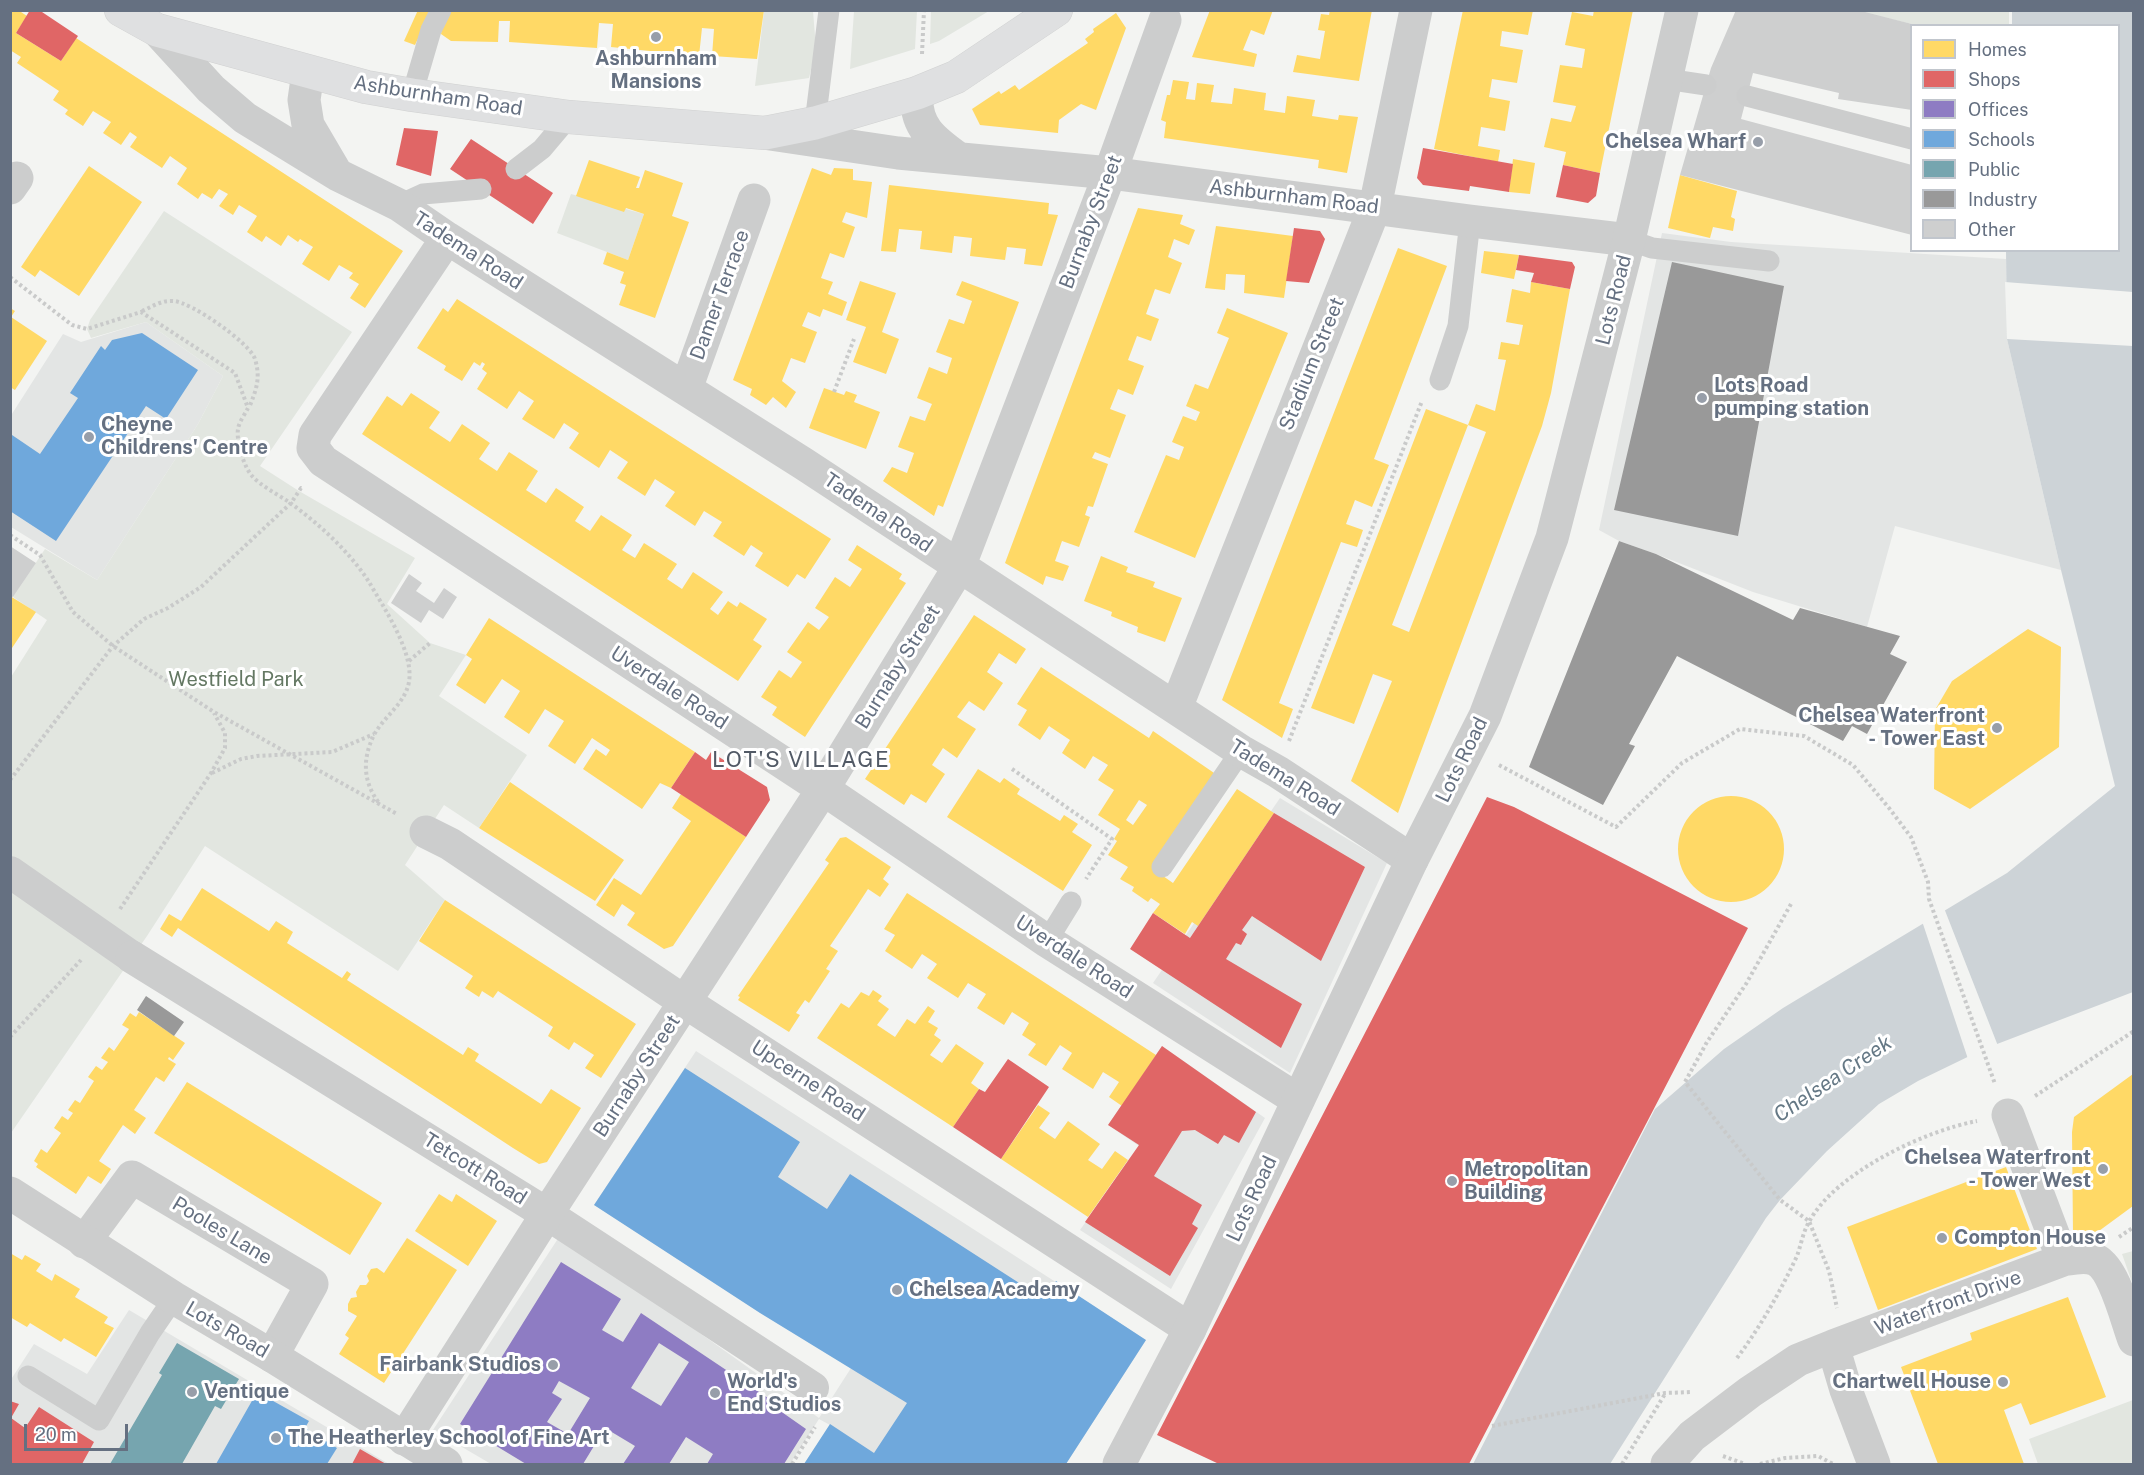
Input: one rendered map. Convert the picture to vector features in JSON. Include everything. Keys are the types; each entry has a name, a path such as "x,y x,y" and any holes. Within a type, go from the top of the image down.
{"highway":[{"name":"Ashburnham Road","path":"121,10 157,30 308,72 412,95 569,117 765,133 815,123 917,93 957,77 1056,10"}],"street":[{"name":"Stadium Street","path":"1176,708 1375,207 1416,10"},
{"name":"Lots Road","path":"1119,1464 1190,1329 1412,860 1485,716 1552,538 1629,240 1682,10"},
{"name":"Burnaby Street","path":"404,1439 823,789 959,567 1166,21"},
{"name":"Tadema Road","path":"157,30 212,89 245,118 338,175 399,206 804,464 1241,751 1278,772 1412,860"},
{"path":"308,72 304,100 308,125 338,175"},
{"path":"917,93 916,107 921,122 935,141 958,158"},
{"name":"Ashburnham Road","path":"765,133 898,153 1110,173 1629,240"},
{"name":"Damer Terrace","path":"686,389 754,200"},
{"name":"Uverdale Road","path":"447,238 315,435 313,448 324,461 823,789 1047,941 1298,1100"},
{"name":"Upcerne Road","path":"426,832 450,844 685,1002 1190,1329"},
{"path":"10,872 132,957"},
{"name":"Tetcott Road","path":"132,957 547,1214 813,1388"},
{"path":"2008,1115 2063,1260"},
{"name":"Pooles Lane","path":"84,1242 132,1177 312,1284 272,1356"},
{"name":"Lots Road","path":"10,1193 174,1298 446,1464"},
{"name":"Waterfront Drive","path":"1667,1464 1692,1436 1750,1392 1798,1360 2063,1260 2079,1257 2095,1260 2108,1271 2133,1340"},
{"path":"1839,1344 1874,1464"}],"lane":[{"path":"412,95 430,30 441,10"},
{"path":"815,123 830,10"},
{"path":"1666,79 1706,85"},
{"path":"1747,96 1910,139"},
{"path":"516,169 542,149 569,117"},
{"path":"399,206 423,194 481,189"},
{"path":"1440,380 1458,326 1470,221"},
{"path":"1629,240 1652,248 1770,261"},
{"path":"1162,867 1241,751"},
{"path":"1047,941 1071,902"},
{"path":"28,1376 99,1420 150,1333 174,1298"}],"path":[{"path":"921,60 924,10"},
{"path":"10,277 72,325 87,329 141,312 162,302 174,301 188,305 252,352 256,361 258,385 238,429 242,461 252,477 291,503 332,537 368,580 401,638 409,661 409,683 399,705 375,734 369,753 366,777 369,790 379,803"},
{"path":"141,312 235,373 248,408"},
{"path":"834,392 854,339"},
{"path":"1278,772 1429,384 1440,380"},
{"path":"10,780 113,646 144,619 168,608 201,587 291,503"},
{"path":"10,535 40,555 73,612 113,646 214,712 379,803 426,832"},
{"path":"409,661 430,643"},
{"path":"10,1037 101,937 211,773 225,748 225,733 214,712"},
{"path":"1490,760 1616,827 1682,763 1740,729 1804,736 1853,765 1911,837 1928,882 1929,898 1989,1066"},
{"path":"211,773 241,759 257,756 332,752 375,734"},
{"path":"1012,769 1112,838 1071,902"},
{"path":"1791,904 1746,984 1707,1042 1685,1082 1780,1200 1809,1221 1829,1270 1839,1344"},
{"path":"1732,1364 1756,1333 1778,1294 1798,1253 1809,1221 1835,1189 1872,1163 1920,1138 1969,1122 2008,1115 2133,1031"},
{"path":"1492,1426 1665,1393 1622,1464"},
{"path":"792,1464 816,1427"},
{"path":"1760,1464 1785,1458 1818,1456 1833,1464"}],"shaded area":[{"path":"1662,233 1731,242 2006,259 2007,339 2061,570 1895,526 1867,627 1753,592 1619,541 1599,530"},
{"path":"146,322 223,376 198,424 97,580 11,527 10,417 63,334 81,342"},
{"path":"1280,798 1387,863 1290,1073 1153,983"},
{"path":"1162,1046 1265,1118 1171,1289 1080,1230 1139,1146 1108,1125"},
{"name":"Chelsea Academy","path":"696,1051 1146,1340 1066,1464 804,1464 830,1425 819,1419 790,1464 491,1464 433,1430 561,1234 819,1418 851,1368 594,1205"},
{"path":"129,1310 389,1464 11,1464 10,1381 34,1344 87,1374"}],"green space":[{"path":"931,10 989,11 930,44"},
{"path":"764,11 813,11 816,48 809,78 755,86"},
{"path":"854,11 917,11 915,49 850,69"},
{"path":"1857,11 2009,11 2009,24 1912,24"},
{"path":"571,194 644,214 628,260 557,233"},
{"name":"Westfield Park","path":"164,211 352,332 260,466 415,558 387,604 430,643 466,655 439,696 527,755 479,828 444,805 405,865 445,900 398,971 205,846 147,936 11,1133 11,677 47,620 13,597 45,549 97,580 198,424 223,376 146,322 91,338 87,329 90,320"},
{"path":"2134,1251 2133,1285 2122,1254"},
{"path":"2133,1400 2133,1464 2038,1464 2029,1439"}],"water":[{"name":"Chelsea Creek","path":"2012,11 2133,11 2133,992 1984,1049 1918,1081 1879,1104 1827,1151 1766,1218 1610,1464 1473,1464 1655,1109 1724,1049 1783,1008 2007,873 2115,786 2007,339 2006,252 2120,252 2120,24 2012,24"}],"pier":[{"path":"2005,282 2133,292 2133,346 2007,339"},
{"path":"1944,908 1998,1046 1968,1059 1922,921"}],"building: Homes":[{"path":"10,10 18,10 27,16 16,33 61,61 76,38 403,251 365,308 350,298 359,284 349,278 353,273 339,265 329,281 302,264 313,247 300,239 298,242 288,235 281,246 266,236 262,242 247,232 257,216 239,205 233,215 219,206 228,194 219,189 212,199 202,193 198,199 177,184 187,168 170,156 162,168 130,147 137,137 130,132 121,145 103,133 111,122 93,111 83,126 65,114 68,110 53,100 59,91 17,63 21,57 10,50"},
{"path":"418,10 432,10 415,45 404,41"},
{"name":"Ashburnham Mansions","path":"453,10 764,10 757,59 712,56 714,29 702,28 699,56 611,47 613,24 599,23 597,48 509,42 510,21 499,21 498,42 451,41 441,34 443,19"},
{"path":"1210,10 1273,10 1264,35 1251,30 1243,50 1257,54 1254,67 1192,57"},
{"path":"1330,10 1372,10 1359,81 1293,72 1297,55 1320,59 1325,31 1318,30 1321,14 1329,15"},
{"path":"1463,10 1533,10 1528,35 1502,31 1500,46 1523,50 1517,83 1492,79 1489,97 1510,101 1505,131 1481,127 1478,146 1500,150 1498,162 1434,149"},
{"path":"1594,10 1633,10 1600,173 1563,165 1566,152 1544,147 1551,118 1571,122 1576,106 1553,102 1560,65 1582,68 1585,49 1565,45 1572,12 1593,16"},
{"path":"1116,13 1126,28 1096,110 1081,104 1059,120 1058,133 980,125 972,109 999,91 1001,94 1015,85 1019,90 1088,43 1085,39 1094,32 1093,29"},
{"path":"1173,80 1189,82 1186,99 1195,100 1197,83 1214,85 1211,102 1232,104 1234,88 1266,93 1264,110 1285,113 1287,96 1315,100 1312,116 1338,120 1339,115 1358,117 1347,173 1318,168 1319,160 1164,138 1166,122 1161,120"},
{"path":"1513,159 1535,163 1530,194 1509,192"},
{"path":"589,160 640,177 636,188 639,188 645,170 683,183 672,216 689,222 655,318 619,305 626,285 620,283 624,272 603,264 607,252 628,260 644,214 626,208 624,212 576,196"},
{"path":"89,166 142,202 79,296 40,270 35,277 21,267"},
{"path":"812,168 831,175 834,168 853,169 853,180 872,182 867,218 846,212 842,222 855,227 844,258 830,253 821,278 833,282 828,294 847,302 842,316 823,309 820,317 808,312 802,326 817,332 805,363 791,358 782,381 796,392 786,408 773,397 766,405 750,395 752,389 733,380"},
{"path":"1680,175 1737,191 1731,217 1735,219 1733,231 1713,227 1710,238 1668,228"},
{"path":"889,185 1049,203 1048,214 1058,215 1042,266 1024,264 1026,249 1007,247 1005,260 970,256 972,238 954,236 952,253 920,249 922,231 899,229 896,252 881,251"},
{"path":"1138,208 1183,215 1180,224 1195,230 1189,245 1174,239 1168,257 1182,263 1170,294 1155,289 1146,314 1159,319 1151,341 1137,336 1128,360 1144,366 1133,395 1118,389 1110,409 1126,415 1110,458 1095,452 1092,458 1108,464 1093,507 1088,506 1085,515 1090,517 1079,547 1062,541 1055,561 1069,566 1063,581 1046,576 1043,585 1005,563"},
{"path":"1216,226 1293,236 1284,298 1244,293 1245,275 1226,274 1225,290 1205,288"},
{"path":"1398,248 1447,266 1374,459 1389,465 1372,507 1355,500 1346,524 1363,530 1357,547 1341,542 1279,703 1293,709 1282,738 1222,700"},
{"path":"1484,251 1519,255 1514,279 1481,273"},
{"path":"860,281 896,293 882,332 899,339 886,374 853,362 866,327 846,320"},
{"path":"962,281 1019,302 943,507 938,505 934,516 883,481 892,467 907,473 914,453 898,447 910,416 925,421 932,404 917,398 929,367 947,374 952,358 936,352 949,319 964,324 972,301 956,295"},
{"path":"1531,282 1570,289 1551,393 1542,426 1398,813 1351,781 1392,681 1373,674 1354,724 1311,708 1426,409 1468,425 1476,404 1495,411 1506,360 1498,359 1501,342 1519,345 1523,325 1506,322 1512,289 1530,293","holes":["1468,425 1486,432 1409,632 1392,625"]},
{"path":"457,299 831,539 805,579 797,574 788,587 755,566 763,553 751,545 744,556 713,536 722,522 704,511 695,526 665,506 675,492 655,479 645,496 617,478 628,462 610,450 599,468 569,448 579,433 564,423 554,439 522,419 534,401 519,391 507,409 477,389 487,373 482,369 485,364 482,362 480,366 474,362 462,381 444,370 446,366 417,348 443,308 448,312"},
{"path":"10,308 15,311 11,317 47,341 15,390 10,387"},
{"path":"1227,308 1288,333 1195,558 1134,532 1166,455 1179,460 1184,447 1172,442 1183,416 1196,421 1200,412 1186,406 1195,384 1208,389 1229,338 1217,333"},
{"path":"824,388 844,395 846,391 857,395 854,402 880,412 866,449 809,428"},
{"path":"411,393 440,412 429,428 450,442 462,424 490,443 479,459 497,471 509,452 538,471 526,490 546,503 556,488 584,507 575,521 590,531 601,515 632,535 622,550 635,558 644,543 677,564 667,579 682,589 693,572 723,592 710,609 718,615 728,601 737,607 740,602 767,619 753,640 762,646 738,681 362,434 387,396 402,406"},
{"path":"857,545 902,574 899,579 906,583 805,737 772,715 777,707 761,697 779,670 791,678 802,662 787,652 808,622 819,630 829,617 815,608 835,577 850,587 862,569 848,560"},
{"path":"1101,556 1128,567 1126,572 1155,582 1153,587 1182,598 1165,642 1137,632 1138,627 1111,616 1112,612 1084,601"},
{"path":"10,596 36,612 10,651"},
{"path":"974,615 1026,649 1016,664 999,653 987,672 1003,683 984,711 969,701 957,717 976,729 957,758 943,748 932,765 945,774 926,803 911,794 904,805 865,779"},
{"path":"489,618 695,752 671,788 660,783 642,809 583,769 596,749 606,756 610,750 592,738 575,764 548,746 564,721 545,709 529,734 504,717 520,691 502,679 485,704 456,685 472,659 466,655"},
{"name":"Chelsea Waterfront - Tower East","path":"2028,629 2061,647 2059,747 1970,809 1934,789 1935,710 1952,681"},
{"path":"1041,667 1149,738 1153,731 1217,775 1153,869 1173,883 1237,789 1274,813 1198,926 1192,922 1185,934 1153,913 1160,904 1151,898 1148,902 1132,891 1134,887 1120,879 1128,867 1108,855 1117,841 1114,839 1120,829 1098,815 1114,790 1098,780 1108,765 1093,756 1085,769 1062,753 1070,740 1049,726 1040,740 1018,725 1027,710 1017,704","holes":["1139,800 1147,805 1133,825 1126,820"]},
{"path":"978,769 1000,783 1004,778 1020,789 1017,794 1060,821 1064,815 1078,824 1072,832 1092,845 1063,891 947,817"},
{"path":"510,782 624,860 595,901 479,828"},
{"path":"681,794 746,837 673,946 664,949 627,925 635,913 622,904 614,917 596,905 614,878 641,895 691,821 672,808"},
{"path":"1731,796 1751,800 1769,811 1780,829 1784,849 1780,869 1769,887 1751,898 1731,902 1711,898 1693,887 1682,869 1678,849 1682,829 1693,811 1711,800"},
{"path":"846,837 891,867 883,879 889,884 880,897 868,889 830,946 838,951 826,969 830,971 809,1003 805,1000 796,1013 800,1015 789,1032 738,1000 740,997 738,996 829,863 825,860 840,838"},
{"path":"202,888 269,931 276,921 293,932 287,943 342,978 347,971 351,974 347,980 463,1055 468,1047 479,1054 475,1061 541,1104 551,1089 581,1108 547,1162 539,1164 513,1148 178,928 172,937 160,929 169,914 181,921"},
{"path":"907,893 1156,1055 1122,1106 1109,1097 1119,1082 1103,1072 1093,1089 1062,1069 1072,1053 1060,1045 1046,1066 1028,1055 1036,1044 1022,1035 1029,1023 1012,1012 1004,1025 977,1008 986,994 968,983 958,998 927,978 937,964 922,954 912,969 885,951 895,935 884,929"},
{"path":"445,900 636,1024 601,1078 585,1068 594,1055 574,1042 569,1050 548,1036 553,1027 498,991 493,998 482,991 479,997 465,988 473,976 419,941"},
{"path":"873,990 882,996 878,1001 889,1009 877,1025 895,1037 907,1019 915,1024 928,1006 935,1011 928,1022 938,1028 934,1035 941,1040 930,1055 942,1063 956,1044 984,1063 971,1083 979,1089 953,1127 817,1038 841,1003 849,1008 861,992 869,996"},
{"path":"139,1012 185,1043 173,1060 169,1057 168,1059 176,1064 164,1082 156,1077 134,1110 146,1118 135,1134 123,1125 99,1161 111,1169 101,1184 88,1176 76,1194 36,1167 38,1164 34,1161 41,1149 47,1153 61,1133 54,1128 62,1116 68,1120 73,1113 68,1110 75,1100 80,1103 94,1081 88,1077 96,1066 102,1070 108,1062 101,1058 109,1047 114,1051 129,1029 122,1025 130,1013 136,1017"},
{"name":"Chelsea Waterfront - Tower West","path":"2133,1074 2133,1206 2088,1239 2079,1241 2073,1234 2072,1132 2074,1117"},
{"path":"187,1082 382,1203 350,1255 154,1133"},
{"path":"1038,1105 1050,1113 1039,1128 1055,1139 1068,1121 1100,1144 1088,1160 1102,1169 1115,1151 1128,1160 1088,1217 1001,1159"},
{"name":"Compton House","path":"2006,1167 2037,1249 1878,1310 1847,1227"},
{"path":"439,1194 452,1202 456,1194 497,1221 468,1266 415,1231"},
{"path":"407,1238 457,1270 384,1383 339,1354 349,1338 345,1335 357,1316 348,1311 351,1298 357,1297 356,1292 360,1285 366,1285 369,1281 367,1276 371,1269 377,1268 384,1273"},
{"path":"10,1253 22,1260 25,1255 41,1264 36,1271 52,1281 55,1274 80,1289 75,1297 108,1317 104,1323 114,1328 96,1357 64,1338 61,1342 30,1323 27,1327 10,1317"},
{"name":"Chartwell House","path":"2068,1297 2106,1397 2030,1425 2021,1403 2004,1410 2024,1464 1938,1464 1901,1367 1972,1340 1970,1333"}],"building: Shops":[{"path":"30,10 39,10 78,36 61,61 16,33"},
{"path":"404,128 438,131 431,176 396,165"},
{"path":"471,139 553,193 533,224 450,169"},
{"path":"1423,148 1513,164 1509,192 1470,186 1469,191 1423,185 1417,178"},
{"path":"1563,165 1600,173 1596,196 1588,203 1556,197"},
{"path":"1294,228 1320,231 1325,239 1309,283 1286,281"},
{"path":"1519,255 1572,262 1575,267 1570,289 1531,282 1534,273 1516,270"},
{"path":"695,752 706,760 711,752 767,787 770,800 746,837 671,788"},
{"name":"Metropolitan Building","path":"1487,797 1514,807 1748,928 1469,1464 1219,1464 1157,1435"},
{"path":"1274,813 1365,867 1321,961 1252,916 1242,930 1247,934 1241,945 1236,943 1226,959 1302,1004 1281,1048 1130,949 1153,913 1190,938"},
{"path":"1162,1046 1256,1112 1239,1143 1224,1135 1218,1144 1195,1130 1182,1131 1154,1176 1202,1205 1192,1224 1198,1228 1170,1276 1085,1222 1139,1145 1108,1125"},
{"path":"1008,1059 1049,1087 1001,1159 953,1127 979,1089 985,1092"},
{"path":"10,1401 19,1404 11,1418 25,1428 39,1407 94,1442 82,1464 10,1464"},
{"path":"360,1449 386,1464 352,1464"}],"building: Offices":[{"path":"561,1262 621,1299 602,1330 623,1342 641,1313 768,1398 766,1401 806,1429 784,1464 707,1464 713,1454 686,1437 669,1464 623,1464 635,1446 605,1428 583,1464 526,1464 460,1424","holes":["659,1343 689,1362 661,1406 631,1388","559,1381 590,1398 568,1434 547,1422 562,1399 552,1393"]}],"building: Schools":[{"name":"Cheyne Childrens' Centre","path":"142,333 198,370 166,419 146,406 56,541 10,511 10,438 12,435 40,454 78,398 70,393 101,346 105,350 112,340"},
{"name":"Chelsea Academy","path":"685,1068 800,1142 778,1177 827,1209 850,1174 1044,1299 1056,1281 1146,1340 1066,1464 804,1464 830,1424 874,1453 907,1403 760,1313 594,1205"},
{"name":"The Heatherley School of Fine Art","path":"257,1392 309,1421 305,1428 337,1448 327,1464 216,1464"}],"building: Public":[{"name":"Ventique","path":"177,1343 239,1379 221,1409 215,1406 182,1464 110,1464 162,1375 159,1373"}],"building: Industry":[{"name":"Lots Road pumping station","path":"1672,262 1784,286 1738,536 1614,510"},
{"path":"1619,541 1656,554 1793,620 1800,608 1900,636 1890,654 1907,662 1867,734 1852,726 1843,741 1677,656 1629,744 1635,746 1603,805 1529,767"},
{"path":"146,996 184,1022 174,1036 137,1010"}],"building: Other":[{"name":"Chelsea Wharf","path":"1736,10 1857,10 1912,24 1910,24 1910,110 1838,99 1839,93 1753,73 1741,119 1910,164 1910,234 1680,175 1711,68"},
{"path":"10,546 36,563 13,597 10,596"},
{"path":"409,574 422,583 416,591 434,603 444,588 457,597 443,619 429,610 421,623 391,603"}],"place":[{"name":"Ashburnham Mansions","path":"656,37"},
{"name":"Chelsea Wharf","path":"1758,142"},
{"name":"Lots Road pumping station","path":"1702,398"},
{"name":"Cheyne Childrens' Centre","path":"89,437"},
{"name":"Chelsea Waterfront - Tower East","path":"1997,728"},
{"name":"Chelsea Waterfront - Tower West","path":"2103,1169"},
{"name":"Metropolitan Building","path":"1452,1181"},
{"name":"Compton House","path":"1942,1238"},
{"name":"Chelsea Academy","path":"897,1290"},
{"name":"Fairbank Studios","path":"553,1365"},
{"name":"Chartwell House","path":"2003,1382"},
{"name":"Ventique","path":"192,1392"},
{"name":"World's End Studios","path":"715,1393"},
{"name":"The Heatherley School of Fine Art","path":"276,1438"}],"district":[{"name":"LOT'S VILLAGE","path":"801,760"}]}
